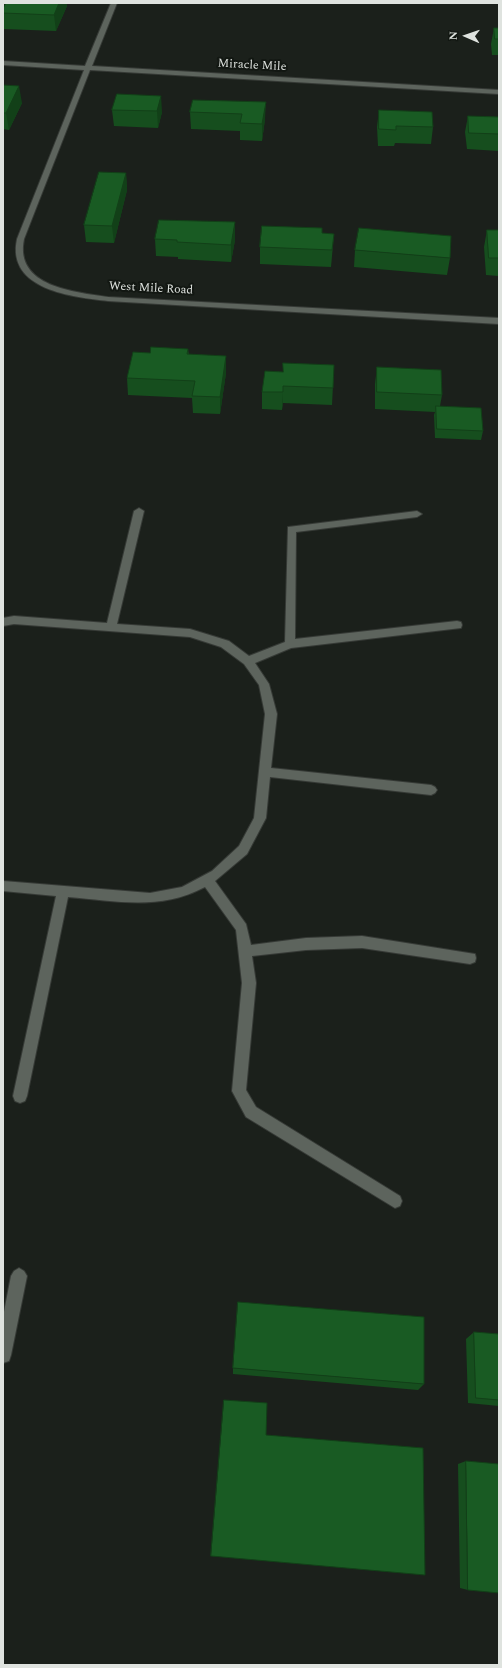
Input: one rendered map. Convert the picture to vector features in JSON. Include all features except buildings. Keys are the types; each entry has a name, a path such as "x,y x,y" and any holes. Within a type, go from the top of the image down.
{"street":[{"name":"West Mile Road","path":"114,3 30,212 20,242 19,256 22,267 29,275 44,284 62,291 108,299 499,320"},
{"name":"Miracle Mile","path":"3,63 499,92"},
{"path":"111,627 139,511"},
{"path":"290,644 290,529 417,514"},
{"path":"3,622 14,620 190,633 225,644 248,661 264,684 271,714 260,818 243,850 216,875 184,892 150,898 3,886"},
{"path":"248,661 290,644 457,625"},
{"path":"264,772 431,790"},
{"path":"207,880 242,928 249,983 240,1091 251,1112 395,1201"},
{"path":"20,1096 63,891"},
{"path":"245,951 306,944 362,942 470,958"},
{"path":"3,1355 19,1276"}]}
